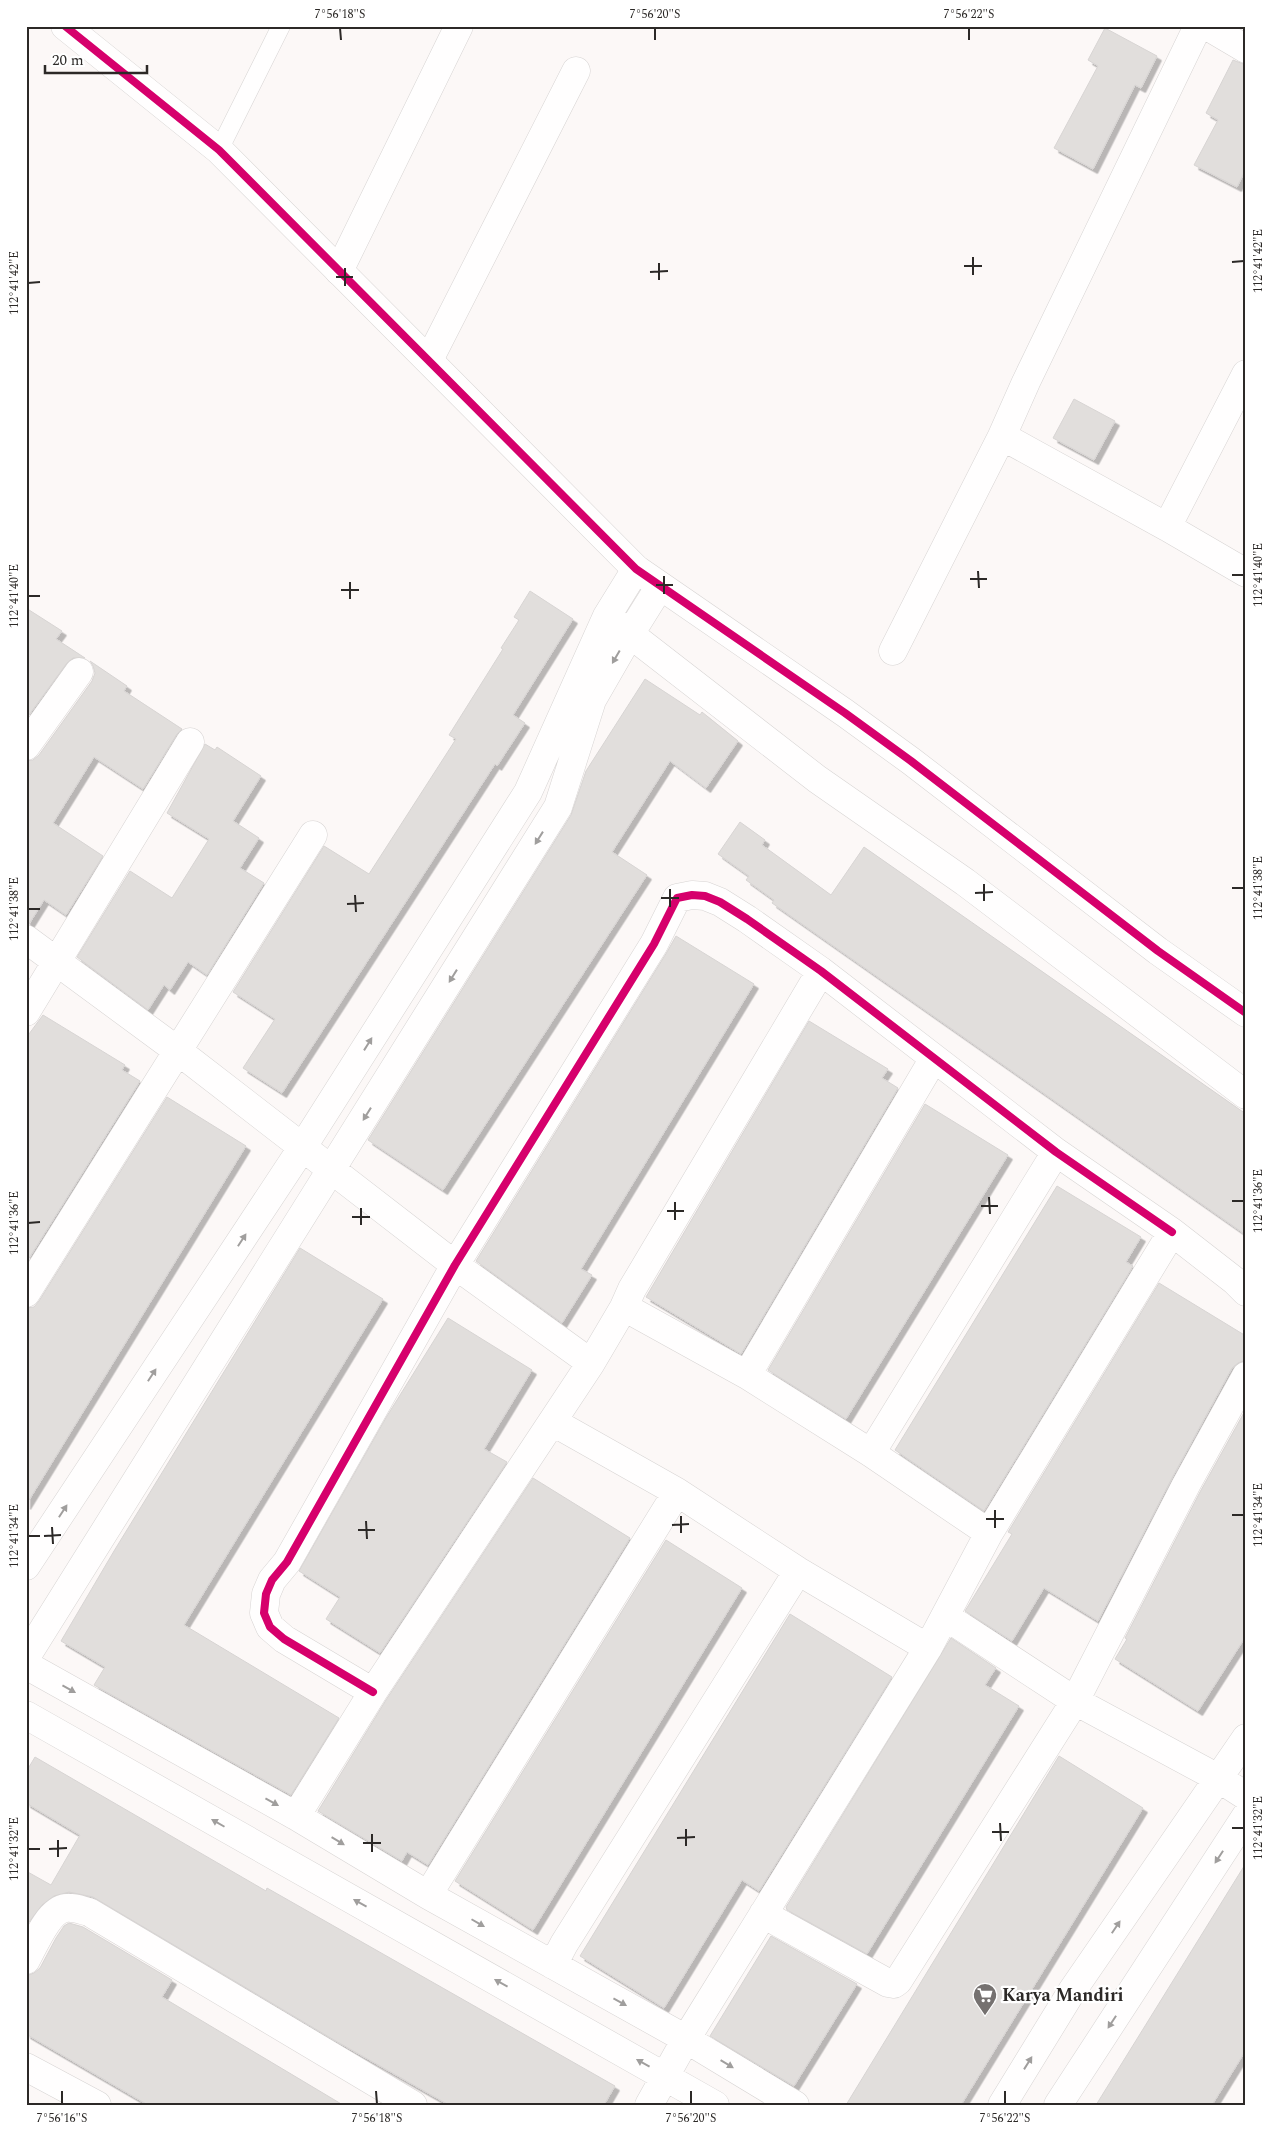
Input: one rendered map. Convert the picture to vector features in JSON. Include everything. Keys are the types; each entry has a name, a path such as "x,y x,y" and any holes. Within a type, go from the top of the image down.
{"street":[{"path":"65,26 219,150 636,569 904,755 975,808 1158,952 1246,1012"},
{"path":"339,271 459,26"},
{"path":"893,651 1002,436 1026,382 1198,26"},
{"path":"1207,26 1246,49"},
{"path":"428,360 576,70"},
{"path":"1167,527 1246,374"},
{"path":"1002,436 1246,573"},
{"path":"26,1566 302,1148 528,792 607,616 636,569"},
{"path":"26,1657 332,1171 558,807 592,700 660,586"},
{"path":"607,616 816,779 965,882 1246,1095"},
{"path":"26,746 79,672"},
{"path":"26,1012 190,742"},
{"path":"528,792 558,807"},
{"path":"26,1293 313,835"},
{"path":"373,1692 284,1639 270,1627 264,1613 266,1594 272,1580 287,1562 454,1265 654,944 677,898 692,895 706,896 720,902 821,971 1056,1152 1172,1232 1235,1281 1246,1292"},
{"path":"26,938 57,963 178,1051 454,1265 591,1363"},
{"path":"296,1816 373,1692 591,1363 624,1307 632,1289 821,971"},
{"path":"747,1375 934,1058"},
{"path":"871,1453 1056,1152"},
{"path":"650,2105 686,2038 928,1648 989,1533 1172,1232"},
{"path":"624,1307 747,1375 871,1453 989,1533"},
{"path":"763,1914 888,1982 896,1983 902,1977 1075,1701 1186,1485 1246,1376"},
{"path":"553,1422 677,1492 798,1571 928,1648"},
{"path":"428,1895 677,1492"},
{"path":"553,1965 564,1944 798,1571"},
{"path":"945,1616 1075,1701 1218,1778 1246,1796"},
{"path":"26,1665 296,1816 428,1895 686,2038 795,2105"},
{"path":"26,1715 716,2105"},
{"path":"1002,2105 1072,1991 1218,1778 1244,1746"},
{"path":"1058,2105 1246,1816"},
{"path":"26,1960 45,1925 55,1914 64,1908 75,1908 88,1912 412,2105"},
{"path":"26,2067 97,2105"}],"lane":[{"path":"219,150 282,26"}],"building":[{"path":"1105,28 1157,56 1141,88 1135,85 1093,169 1054,148 1098,66 1088,60"},
{"path":"1233,60 1246,65 1246,169 1237,187 1194,165 1218,120 1206,113"},
{"path":"1074,399 1115,421 1094,460 1053,438"},
{"path":"530,591 573,619 513,715 525,723 497,766 495,764 282,1093 243,1068 275,1019 233,992 324,846 369,874 456,739 449,735 503,649 501,648 519,620 514,617"},
{"path":"26,608 62,631 56,639 85,658 73,658 67,663 26,719"},
{"path":"90,661 127,686 124,691 182,729 143,789 94,757 53,823 103,856 66,915 44,900 29,924 26,924 26,761 33,760 39,755 92,681 95,673"},
{"path":"645,679 700,715 702,712 738,741 706,788 670,761 612,852 647,875 443,1190 368,1140 571,815 586,771"},
{"path":"205,744 215,750 217,747 261,776 233,821 259,838 240,868 264,883 207,975 188,962 170,990 164,985 148,1010 77,957 130,871 172,898 209,839 167,813"},
{"path":"740,822 765,840 762,845 831,895 864,847 1246,1114 1246,1235 772,903 774,900 746,880 749,876 718,854"},
{"path":"676,936 754,984 581,1269 592,1275 562,1323 476,1261"},
{"path":"43,1015 125,1065 122,1070 140,1081 26,1263 26,1038"},
{"path":"809,1021 888,1069 882,1078 898,1088 741,1354 646,1297"},
{"path":"167,1097 246,1146 26,1505 26,1308 34,1307 39,1301"},
{"path":"925,1104 1008,1155 846,1419 768,1370"},
{"path":"1057,1186 1141,1237 1126,1262 1133,1266 984,1511 895,1450"},
{"path":"300,1248 383,1299 184,1625 339,1718 291,1795 94,1685 105,1667 61,1641"},
{"path":"1159,1283 1246,1336 1246,1360 1232,1368 1172,1478 1098,1621 1044,1588 1012,1641 965,1611 1012,1534 1008,1532"},
{"path":"448,1318 532,1370 484,1449 507,1462 380,1653 326,1619 340,1597 299,1571 387,1416"},
{"path":"1246,1409 1246,1636 1198,1711 1115,1659 1127,1639 1125,1638 1200,1492"},
{"path":"533,1478 630,1538 428,1865 407,1852 402,1861 318,1811 386,1700"},
{"path":"666,1540 742,1588 533,1930 455,1881"},
{"path":"790,1614 892,1677 759,1891 742,1880 664,2008 580,1956"},
{"path":"951,1638 996,1668 985,1685 1019,1706 867,1954 787,1910 786,1907"},
{"path":"1059,1756 1143,1808 1129,1831 961,2105 846,2105"},
{"path":"35,1757 266,1891 267,1888 615,2086 604,2105 449,2105 334,2040 93,1897 69,1892 54,1896 42,1905 26,1926 26,1871 51,1885 80,1835 26,1803 26,1772"},
{"path":"1246,1863 1246,2050 1212,2105 1096,2105"},
{"path":"69,1923 83,1927 172,1980 162,1997 343,2105 148,2105 26,2034 26,1976 40,1968 56,1938 64,1926"},
{"path":"771,1936 857,1984 794,2086 710,2036"}],"cycle path":[{"path":"65,26 219,150 636,569 845,713 911,761 1158,951 1246,1013"},
{"path":"373,1692 284,1639 270,1627 264,1613 266,1594 272,1580 287,1562 455,1265 654,944 677,898 692,895 705,896 720,902 747,919 821,971 1056,1152 1172,1232"}],"place":[{"name":"Karya Mandiri","path":"985,2016"}]}
